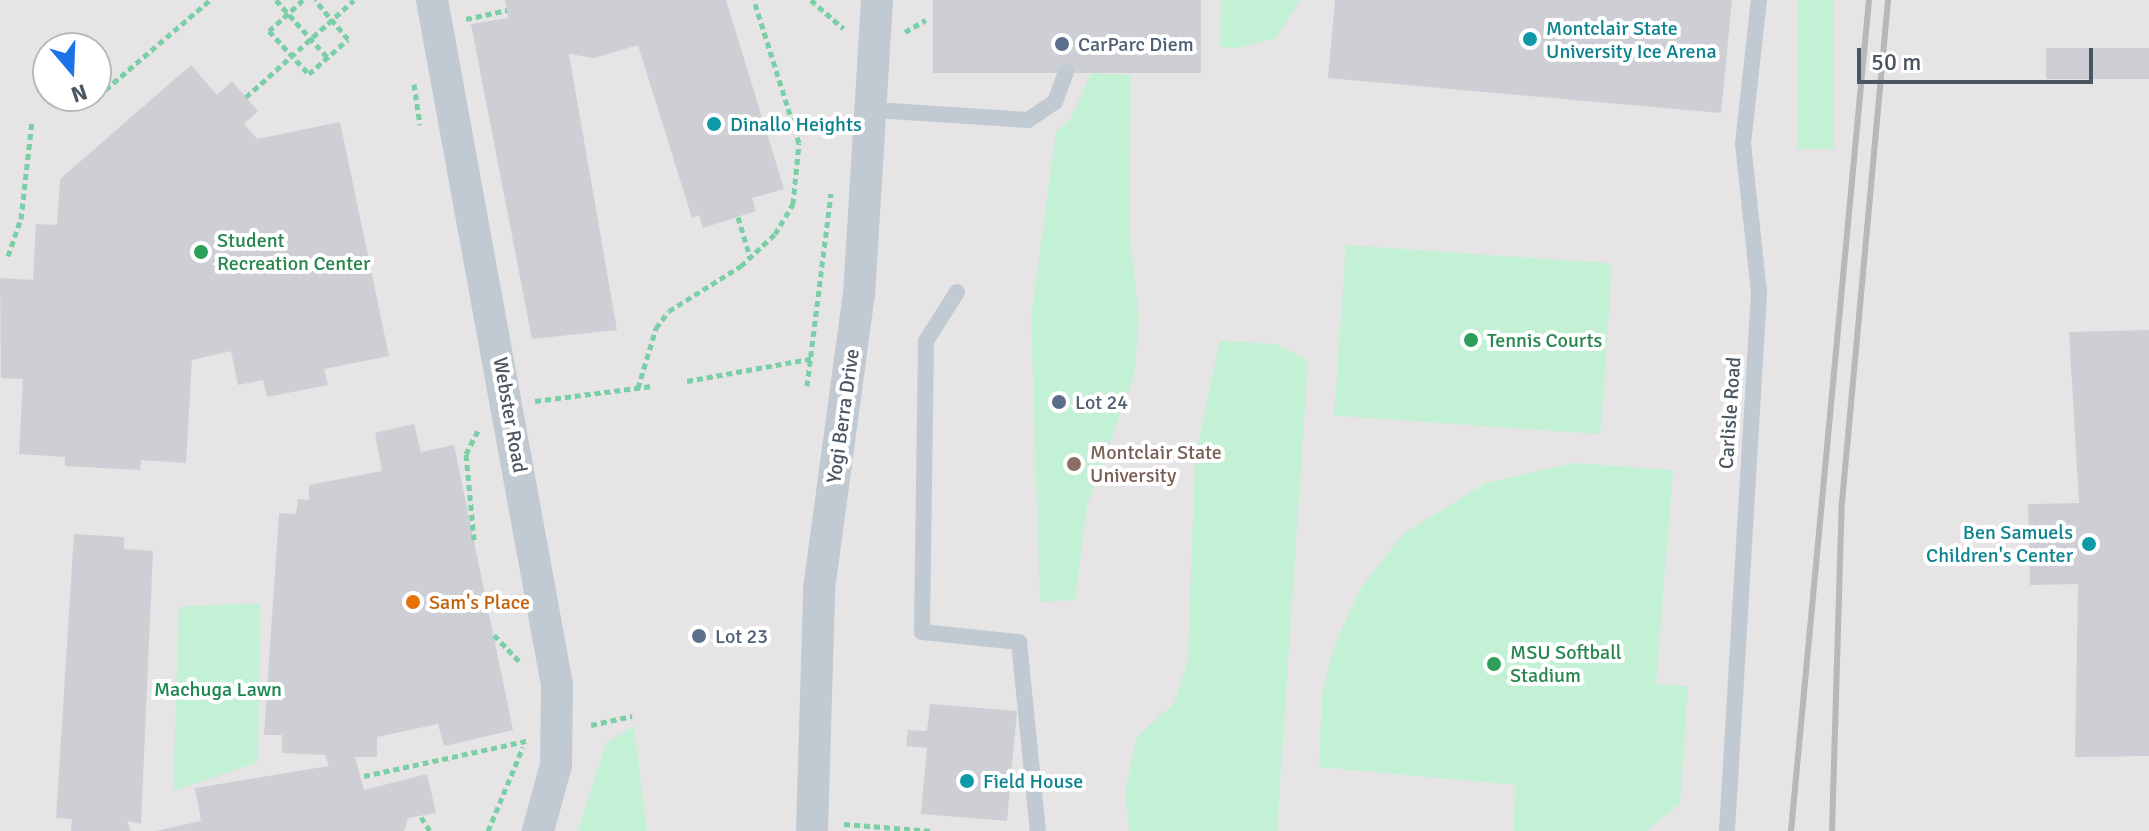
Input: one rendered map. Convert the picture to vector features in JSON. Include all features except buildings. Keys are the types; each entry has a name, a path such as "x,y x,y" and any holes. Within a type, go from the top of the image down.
{"street":[{"name":"Webster Road","path":"432,0 557,685 556,765 538,831"},
{"name":"Yogi Berra Drive","path":"821,827 819,589 859,295 874,110 877,0"}],"lane":[{"name":"Carlisle Road","path":"1727,831 1759,293 1743,144 1759,0"},
{"path":"874,110 1028,120 1055,102 1066,72"},
{"path":"957,292 926,341 922,632 1019,642 1038,831"}],"path":[{"path":"112,84 210,0"},
{"path":"276,0 328,58"},
{"path":"303,0 269,31 309,74 348,39 315,0"},
{"path":"246,97 354,0"},
{"path":"638,388 656,328 669,311 750,257 775,234 801,175 799,143 754,0"},
{"path":"811,0 826,13"},
{"path":"841,42 842,14"},
{"path":"8,256 21,219 32,121"},
{"path":"807,386 815,358 831,187"},
{"path":"738,217 750,257"},
{"path":"687,381 815,358"},
{"path":"541,400 652,386"},
{"path":"474,540 466,454 482,426 485,441"},
{"path":"494,635 531,673"},
{"path":"591,725 632,716"},
{"path":"488,831 526,741 526,730"},
{"path":"364,776 526,741"},
{"path":"421,817 430,831"},
{"path":"821,827 933,831"}],"shaded area":[{"name":"Montclair State University","path":"0,0 2149,0 2149,831 0,831"}],"green space":[{"path":"1221,0 1300,0 1276,38 1239,48 1220,47"},
{"path":"1798,0 1834,0 1834,149 1798,149"},
{"path":"1091,73 1131,75 1129,227 1139,319 1134,377 1087,506 1075,600 1040,602 1031,317 1056,132 1071,118"},
{"name":"Tennis Courts","path":"1346,245 1612,264 1600,434 1334,416"},
{"path":"1220,341 1277,344 1308,361 1277,831 1129,831 1125,790 1137,737 1174,703 1188,660 1195,458"},
{"name":"MSU Softball Stadium","path":"1574,463 1673,470 1656,684 1688,686 1680,804 1646,831 1513,831 1516,785 1319,767 1322,694 1335,644 1360,589 1403,534 1486,483"},
{"name":"Machuga Lawn","path":"260,603 258,762 173,791 179,607"},
{"path":"634,726 647,831 578,831 606,743"}],"railway":[{"path":"1791,831 1869,0"},
{"path":"1832,831 1842,502 1888,0"}],"place":[{"name":"Montclair State University Ice Arena","path":"1530,39"},
{"name":"CarParc Diem","path":"1062,44"},
{"name":"Dinallo Heights","path":"714,124"},
{"name":"Student Recreation Center","path":"201,252"},
{"name":"Tennis Courts","path":"1471,340"},
{"name":"Lot 24","path":"1059,402"},
{"name":"Montclair State University","path":"1074,464"},
{"name":"Ben Samuels Children's Center","path":"2089,544"},
{"name":"Sam's Place","path":"413,602"},
{"name":"Lot 23","path":"699,636"},
{"name":"MSU Softball Stadium","path":"1494,664"},
{"name":"Field House","path":"967,781"}]}
